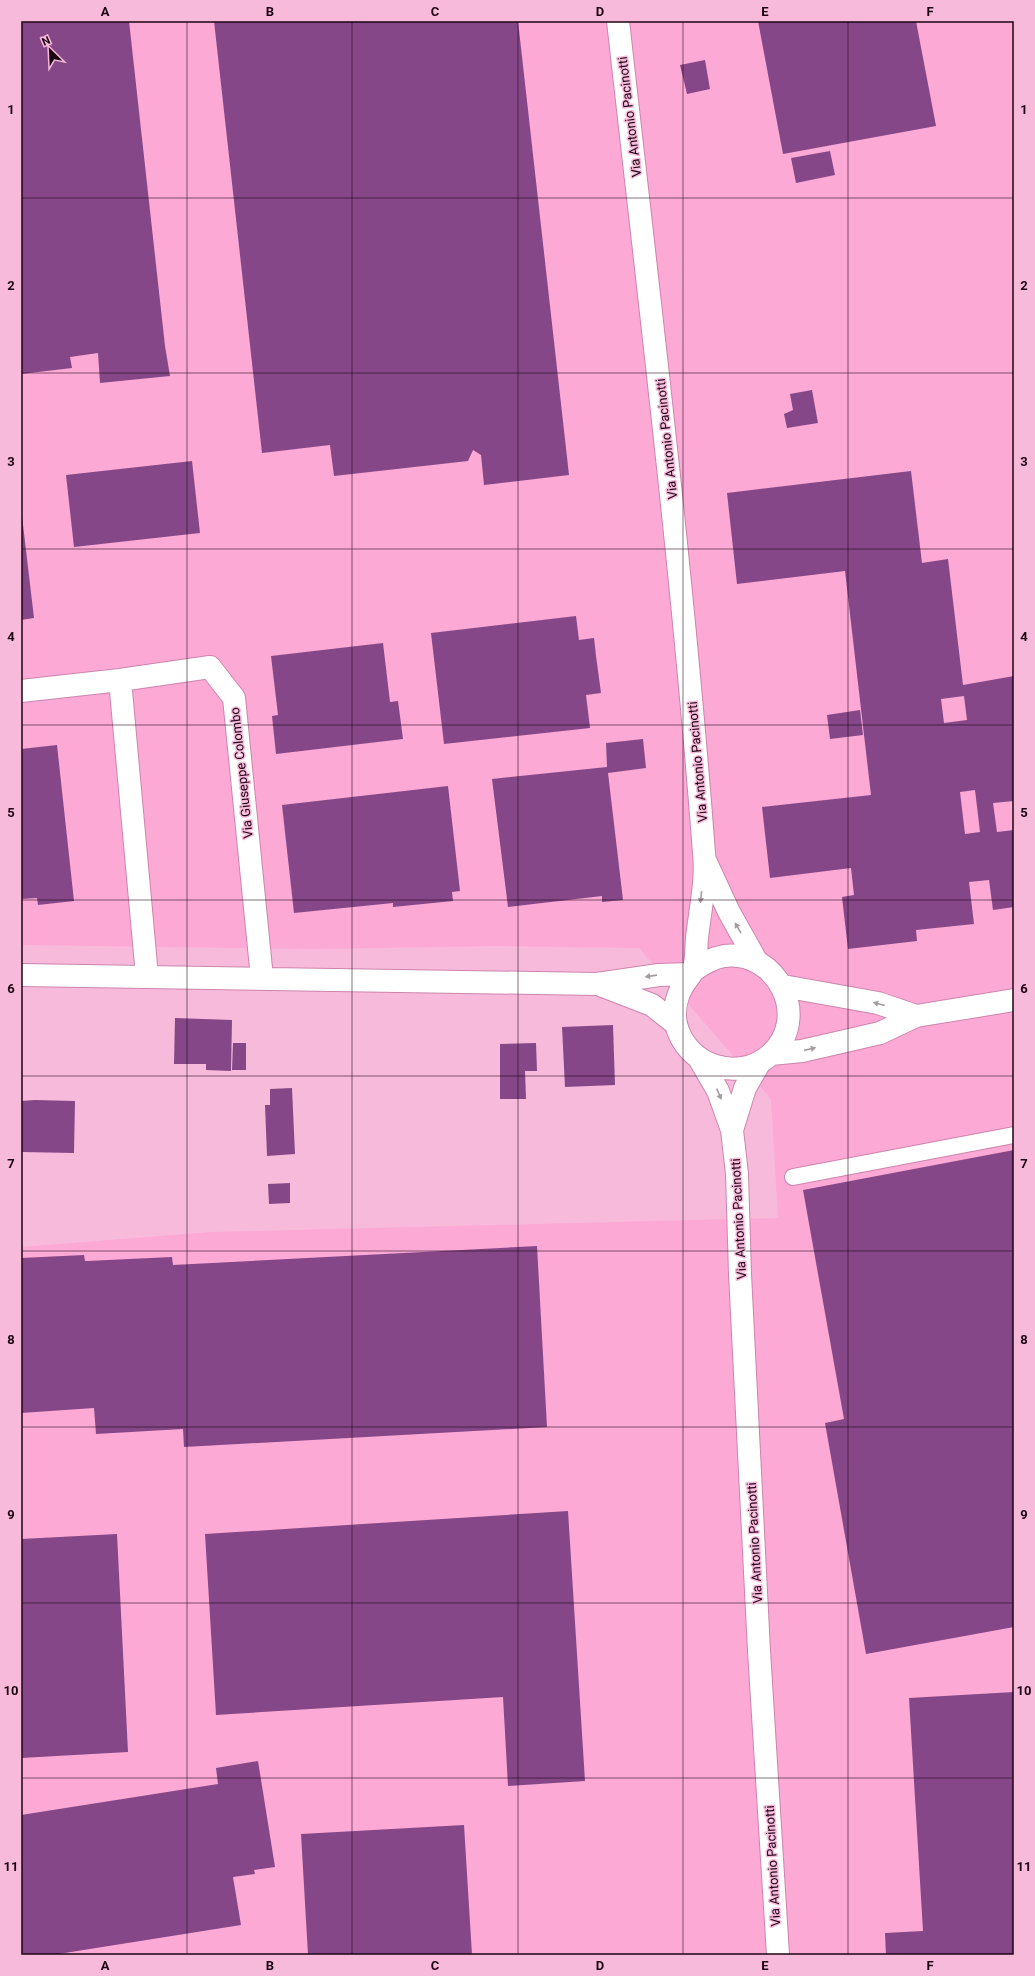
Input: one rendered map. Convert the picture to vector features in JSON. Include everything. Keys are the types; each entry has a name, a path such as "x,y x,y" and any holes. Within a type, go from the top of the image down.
{"street":[{"name":"Via Antonio Pacinotti","path":"618,21 663,409 705,858 692,972"},
{"name":"Via Giuseppe Colombo","path":"21,690 120,680 210,668 234,698 262,978"},
{"path":"120,680 147,976"},
{"name":"Via Antonio Pacinotti","path":"705,858 729,912 757,962"},
{"name":"Via Antonio Pacinotti","path":"732,1130 744,1088 765,1058 780,1043 786,1029 788,1007 782,986 772,972 757,962 741,956 724,956 708,960 692,972 680,989 675,1006 676,1024 685,1044 700,1060 718,1091 732,1130 737,1174 740,1274 778,1955"},
{"path":"21,975 596,984 692,972"},
{"path":"596,984 652,1005 676,1024"},
{"path":"782,986 878,1003 916,1016"},
{"path":"765,1058 880,1033 916,1016 1014,1000"},
{"name":"Via Antonio Pacinotti","path":"700,1060 714,1066 729,1069 745,1068 765,1058"}],"lane":[{"path":"793,1177 1014,1135"}],"shaded area":[{"path":"21,21 1014,21 1014,1955 21,1955 21,1247 211,1232 778,1218 771,1099 639,948 498,946 313,949 21,945"}],"building":[{"path":"21,21 129,21 165,346 170,376 100,383 98,353 70,357 72,368 21,374"},
{"path":"214,21 518,21 569,475 484,485 481,455 473,450 468,461 334,476 330,445 262,453"},
{"path":"758,21 916,21 936,126 783,154"},
{"path":"705,60 710,89 687,94 680,65"},
{"path":"830,151 835,175 796,183 791,158"},
{"path":"812,390 818,423 787,428 784,414 793,410 790,394"},
{"path":"192,461 200,533 74,547 66,475"},
{"path":"911,471 922,563 948,559 963,685 1014,676 1014,801 993,803 997,832 1014,830 1014,907 993,910 989,880 969,882 974,924 916,930 917,941 848,949 842,897 854,895 851,868 770,878 762,807 871,795 845,571 737,584 727,493","holes":["964,696 967,720 944,723 941,699","975,790 980,832 965,834 960,792"]},
{"path":"21,508 34,618 21,620"},
{"path":"576,616 579,640 594,638 601,693 586,695 590,728 444,744 431,633"},
{"path":"383,643 390,702 398,701 403,739 276,754 272,716 278,715 271,656"},
{"path":"860,710 863,735 830,739 827,715"},
{"path":"643,739 646,768 608,773 623,900 602,902 602,896 508,907 492,779 607,767 606,743"},
{"path":"57,745 74,901 38,905 37,898 21,899 21,749"},
{"path":"448,786 460,891 452,892 453,901 393,907 393,903 294,913 282,805"},
{"path":"175,1018 232,1020 231,1071 206,1070 206,1064 174,1064"},
{"path":"613,1025 615,1085 565,1087 562,1027"},
{"path":"233,1043 246,1043 246,1070 232,1070"},
{"path":"536,1043 537,1071 525,1071 526,1099 500,1099 500,1044"},
{"path":"292,1088 295,1154 267,1156 265,1105 270,1105 270,1089"},
{"path":"21,1101 75,1101 74,1153 21,1152"},
{"path":"1014,1150 1014,1627 866,1654 825,1423 844,1419 803,1190"},
{"path":"290,1183 290,1203 269,1204 268,1184"},
{"path":"537,1246 547,1427 184,1447 183,1429 96,1434 94,1408 21,1413 21,1258 84,1255 85,1261 87,1261 172,1257 173,1265"},
{"path":"568,1511 585,1781 508,1786 503,1697 216,1715 205,1534"},
{"path":"117,1534 128,1752 21,1758 21,1539"},
{"path":"1014,1692 1014,1955 886,1955 885,1933 923,1931 909,1698"},
{"path":"258,1761 275,1867 254,1870 255,1874 233,1877 241,1925 52,1955 21,1955 21,1815 218,1784 216,1768"},
{"path":"464,1825 472,1955 308,1955 301,1834"}]}
